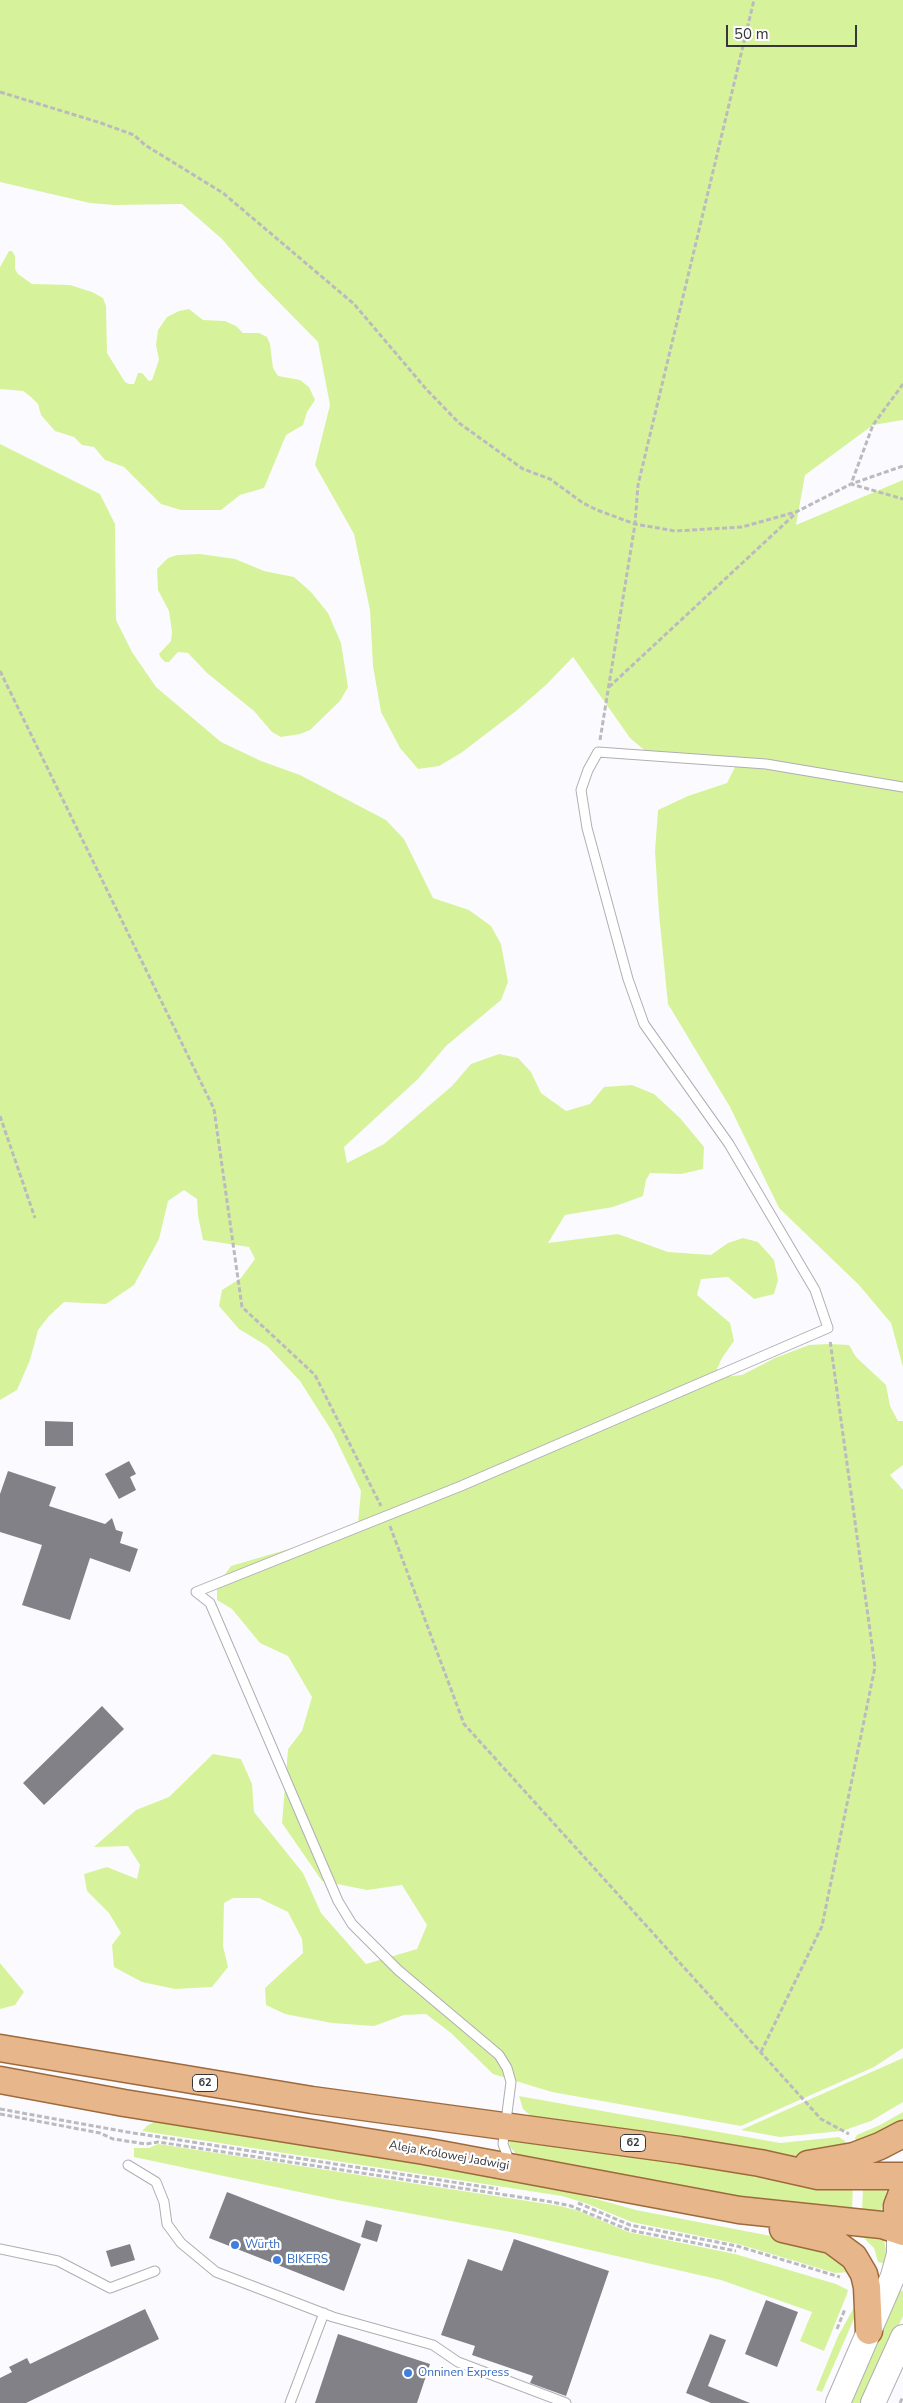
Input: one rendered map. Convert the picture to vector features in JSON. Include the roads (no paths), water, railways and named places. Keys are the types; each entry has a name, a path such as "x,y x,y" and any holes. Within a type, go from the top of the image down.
{"main road":[{"name":"62","path":"0,2048 312,2100 760,2163 812,2164 833,2161 868,2151 903,2134"},
{"name":"Aleja Królowej Jadwigi","path":"0,2080 512,2167 739,2210 882,2225 900,2231"},
{"path":"760,2163 825,2176 903,2176"},
{"path":"838,2403 896,2266 900,2231 896,2214 903,2190"},
{"path":"739,2210 790,2231 831,2240 849,2252 858,2263 865,2279 869,2331"},
{"path":"876,2396 903,2337"},
{"path":"876,2396 903,2371"}],"lane":[{"path":"512,2167 503,2144 511,2082 507,2068 499,2055 373,1947 352,1924 338,1901 210,1603 196,1592 461,1486 828,1328 815,1290 729,1144 680,1072 644,1024 628,979 588,828 581,790 588,770 598,752 766,764 903,787"},
{"path":"128,2165 156,2182 164,2202 167,2224 181,2243 216,2272 324,2314 433,2345 458,2362 566,2403"},
{"path":"0,2248 58,2262 110,2288 155,2271"},
{"path":"290,2403 324,2314"}],"place":[{"name":"Würth","path":"235,2245"},
{"name":"BIKERS","path":"277,2260"},
{"name":"Onninen Express","path":"408,2373"}]}
